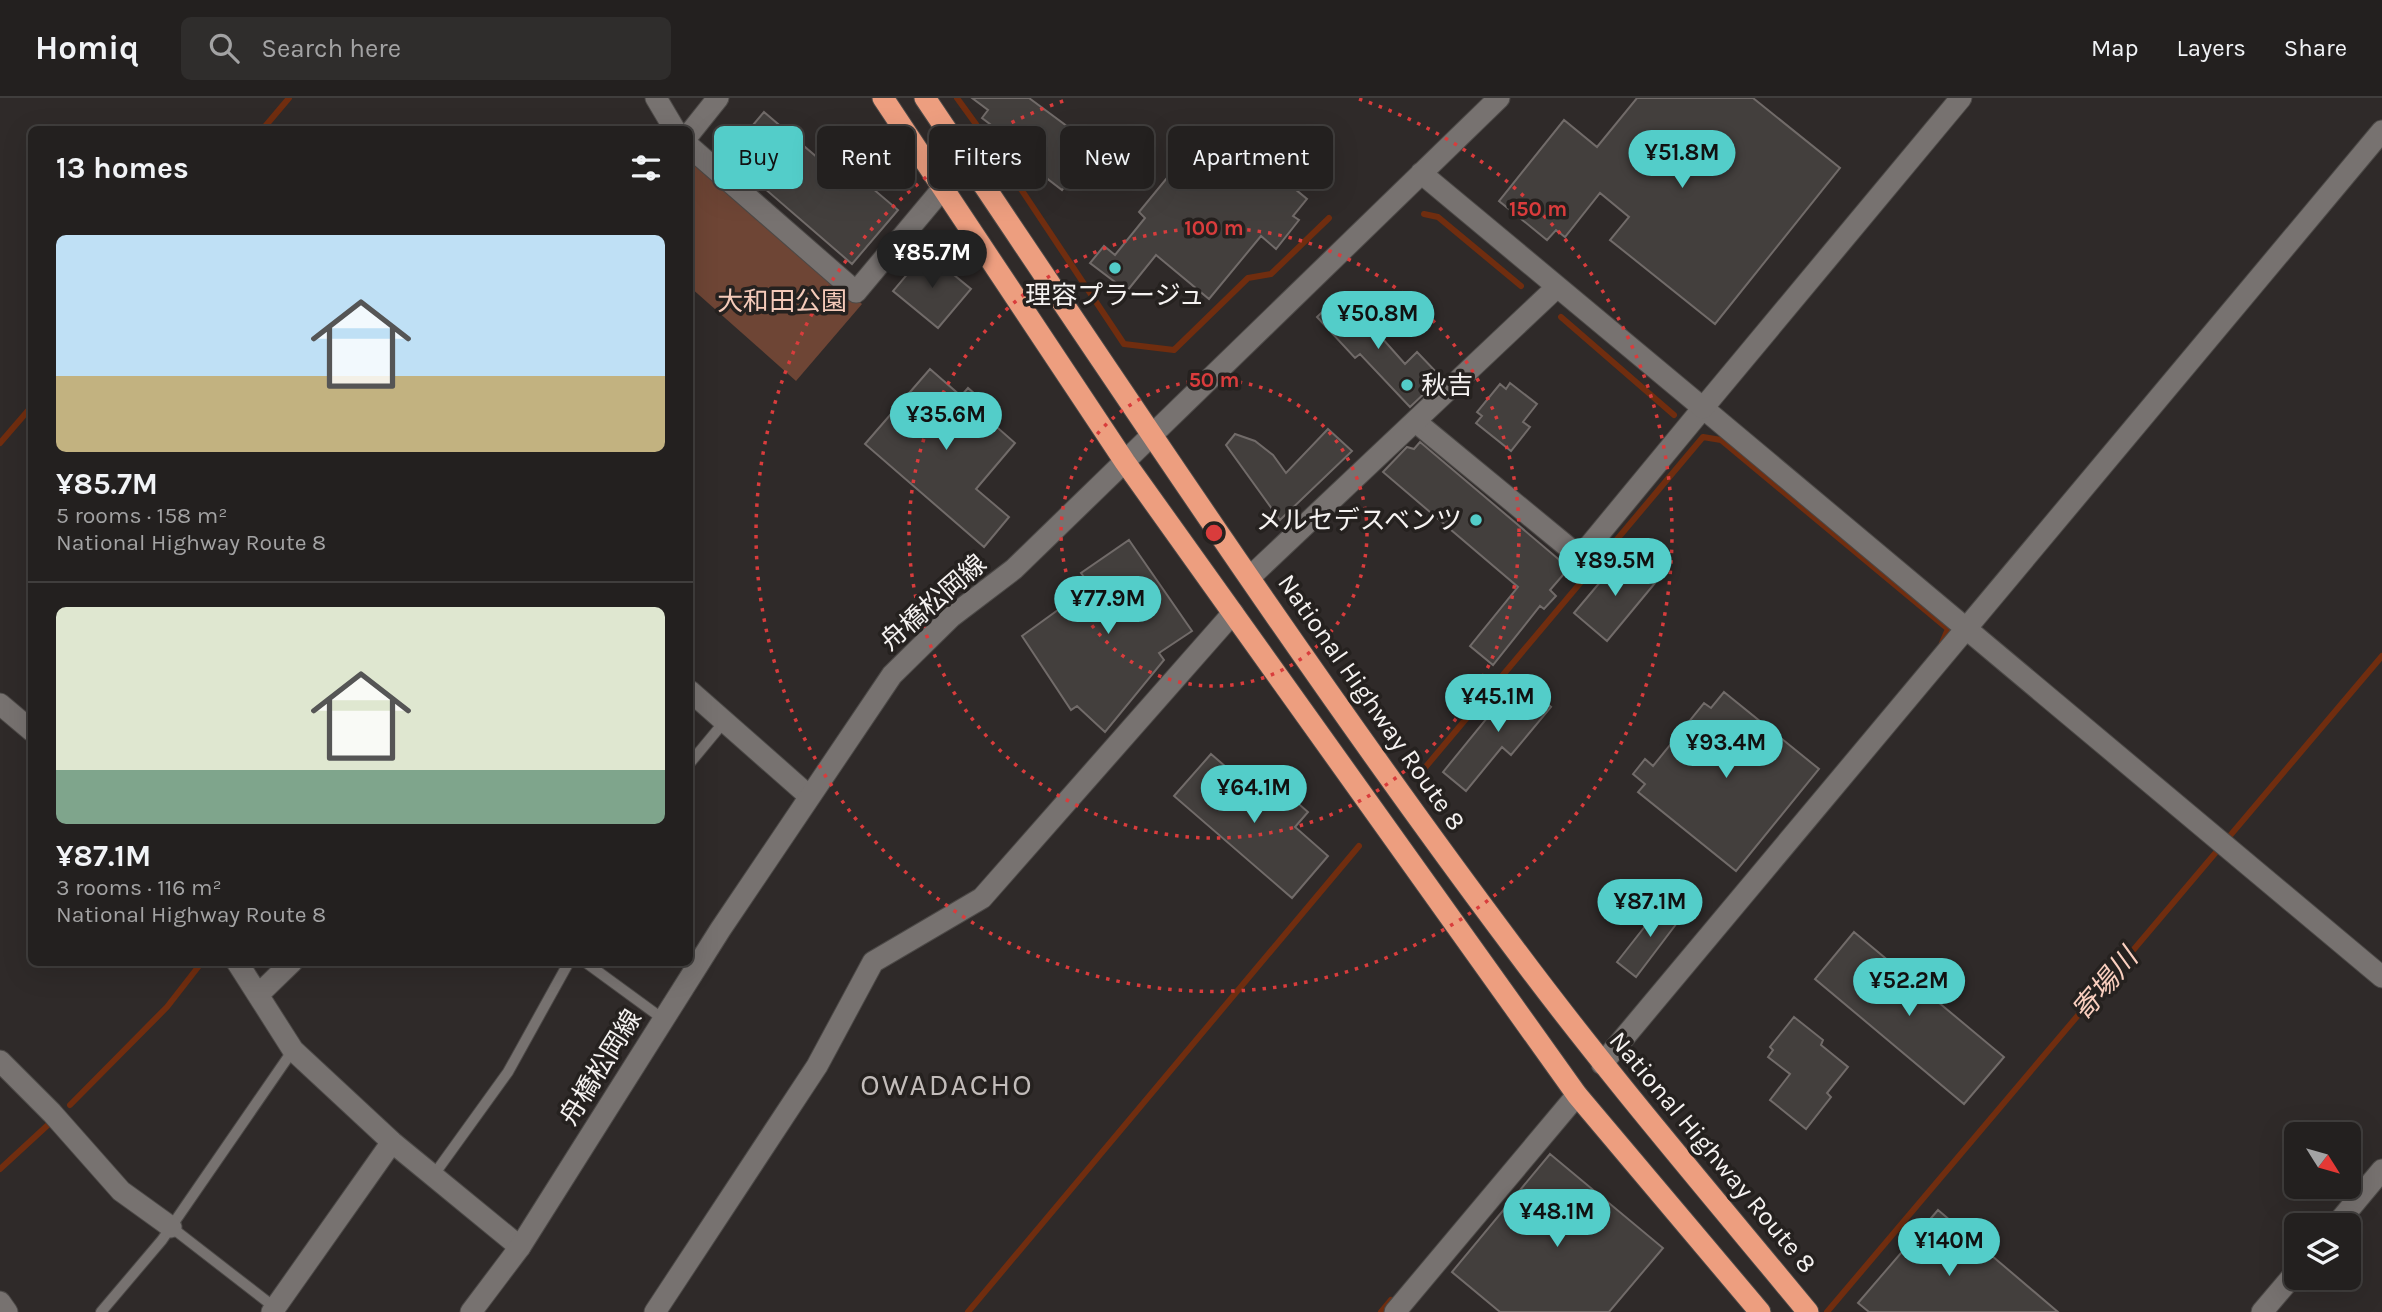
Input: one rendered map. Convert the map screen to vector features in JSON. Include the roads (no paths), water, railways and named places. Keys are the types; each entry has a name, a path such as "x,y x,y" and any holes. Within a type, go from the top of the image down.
{"highway":[{"path":"883,98 929,167"},
{"name":"National Highway Route 8","path":"925,98 1403,798 1602,1064 1808,1312"},
{"path":"944,189 1125,462 1577,1095 1760,1312"}],"street":[{"path":"656,98 673,126"},
{"path":"693,129 719,98"},
{"name":"舟橋松岡線","path":"471,1312 520,1247 663,1019 892,675 951,617 1014,569 1499,98"},
{"path":"1416,422 1580,557 1961,98"},
{"path":"1602,1064 2382,131"},
{"path":"693,150 856,292 942,189"},
{"path":"1421,173 2382,977"},
{"path":"1250,577 1557,288"},
{"path":"654,1312 817,1066 873,962 982,898 1233,613"},
{"path":"693,694 809,796"},
{"path":"0,705 28,728"},
{"path":"240,966 293,1050 392,1142 520,1247"},
{"path":"259,994 288,966"},
{"path":"0,1061 52,1113 121,1191 171,1227"},
{"path":"1395,1312 1577,1095"},
{"path":"276,1311 392,1142"},
{"path":"2346,1213 2382,1170"},
{"path":"2262,1312 2284,1286"},
{"path":"0,1302 7,1312"}],"lane":[{"path":"693,759 724,722"},
{"path":"433,1176 508,1072 567,966"},
{"path":"590,966 663,1019"},
{"path":"101,1312 171,1227 293,1050"},
{"path":"171,1227 276,1311"}],"waterway":[{"path":"265,126 289,98"},
{"path":"957,98 999,156 1124,344 1174,350 1248,278 1271,274 1329,218"},
{"path":"1424,214 1438,217 1521,286"},
{"path":"1561,317 1674,415"},
{"path":"0,443 28,411"},
{"path":"1418,776 1703,437 1721,440 1948,629 1942,643"},
{"name":"寄場川","path":"1827,1312 2382,656"},
{"path":"968,1312 1359,846"},
{"path":"70,1105 167,1007 199,966"},
{"path":"0,1169 50,1123"},
{"path":"1381,1312 1391,1300"}],"place":[{"name":"理容プラージュ","path":"1115,268"},
{"name":"秋吉","path":"1407,385"},
{"name":"メルセデスベンツ","path":"1476,520"}],"district":[{"name":"OWADACHO","path":"947,1085"}],"park label":[{"name":"大和田公園","path":"782,301"}]}
